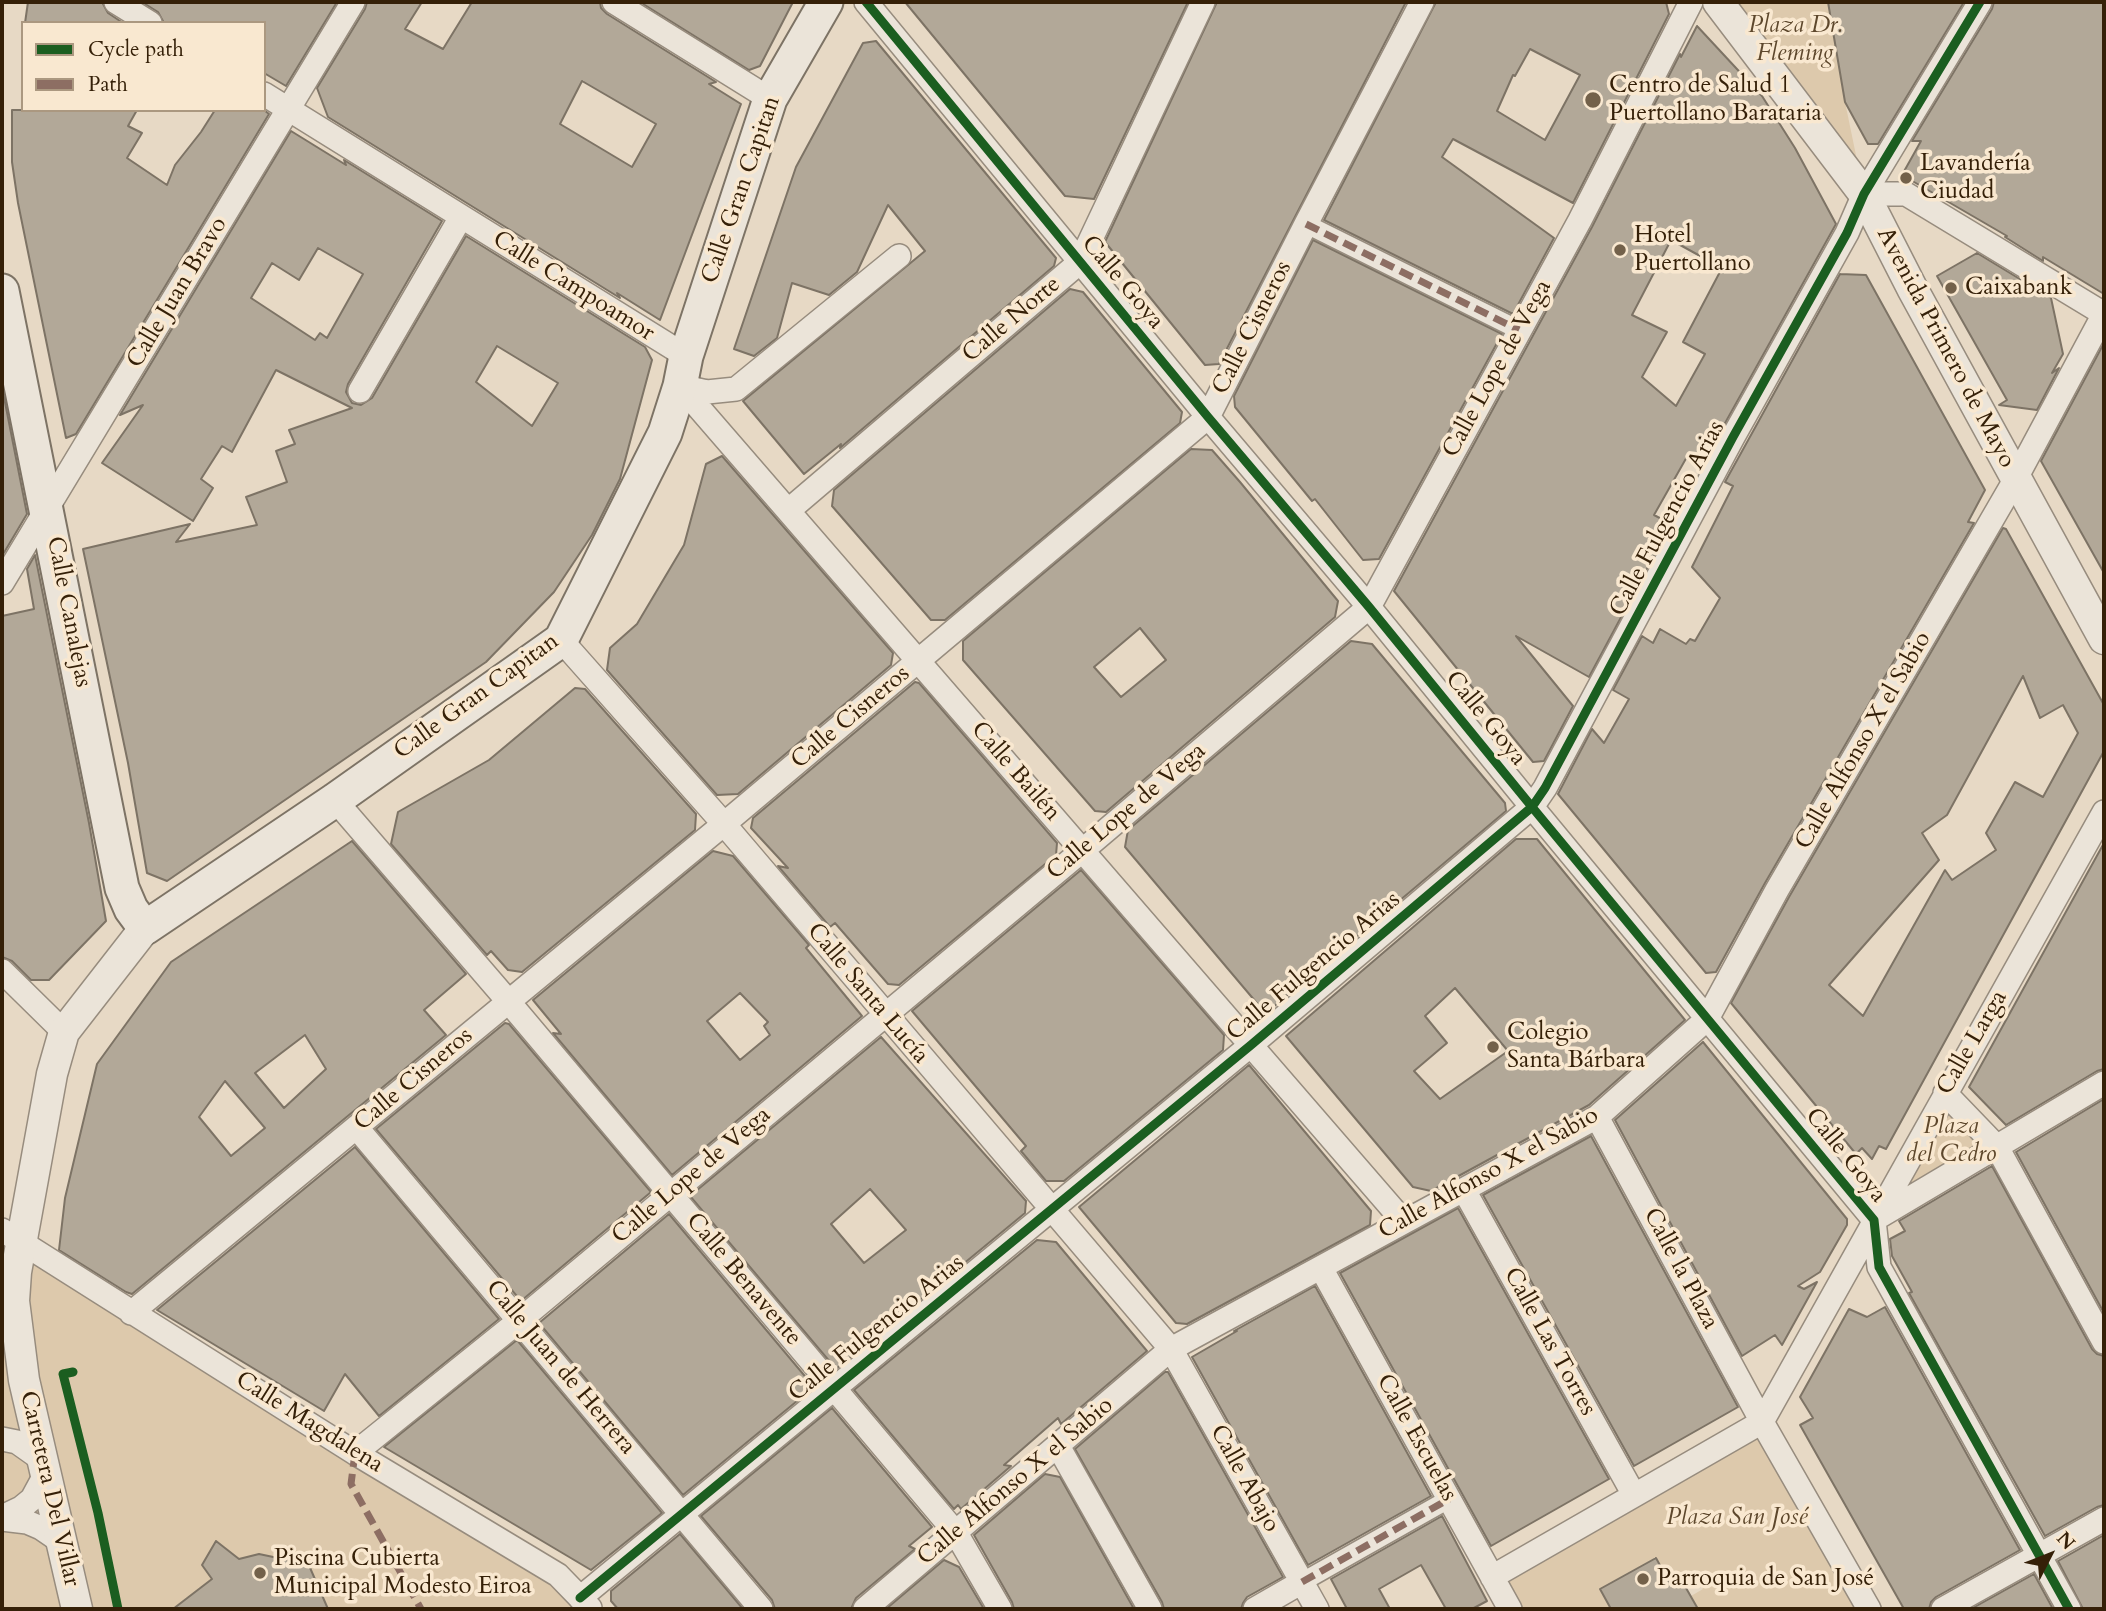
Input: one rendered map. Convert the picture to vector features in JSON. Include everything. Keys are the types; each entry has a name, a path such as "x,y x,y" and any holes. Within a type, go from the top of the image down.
{"main road":[{"name":"Calle Gran Capitan","path":"145,928 335,800 561,640 664,433 769,99 826,2"},
{"name":"Calle Canalejas","path":"2,291 122,888 131,909 145,928"}],"street":[{"path":"116,2 147,21"},
{"name":"Calle Juan Bravo","path":"2,583 353,2"},
{"path":"614,2 769,99"},
{"name":"Calle Goya","path":"866,2 1874,1220 1879,1267 2069,1609"},
{"name":"Calle Norte","path":"789,510 1080,262 1203,2"},
{"name":"Calle Cisneros","path":"131,1313 724,824 1208,417 1423,2"},
{"name":"Calle Lope de Vega","path":"355,1452 520,1320 1083,850 1369,607 1580,220 1691,2"},
{"name":"Avenida Primero de Mayo","path":"1718,2 1864,194 2015,480 2104,639"},
{"name":"Calle Fulgencio Arias","path":"585,1604 682,1514 1251,1045 1532,807 1545,788 1733,437 1847,233 1864,194 1980,2"},
{"name":"Calle Campoamor","path":"266,95 461,217 683,371"},
{"path":"1864,194 1906,194 2104,314"},
{"path":"360,391 461,217"},
{"path":"1306,224 1519,330"},
{"path":"683,371 708,391 736,389 899,256"},
{"name":"Calle Alfonso X el Sabio","path":"865,1609 1171,1349 1598,1117 1707,1019 1777,890 2015,480 2104,314"},
{"name":"Calle Bailén","path":"683,371 789,510 1404,1223"},
{"name":"Calle Santa Lucía","path":"561,640 724,824 1171,1349"},
{"name":"Calle Benavente","path":"335,800 956,1533 1000,1609"},
{"name":"Calle Larga","path":"1762,1422 2104,812"},
{"name":"Calle Gran Capitan","path":"11,1237 64,1032 145,928"},
{"path":"2,971 64,1032"},
{"path":"1874,1220 2104,1083"},
{"path":"1945,1093 1997,1147 2104,1342"},
{"name":"Calle la Plaza","path":"1598,1117 1762,1422"},
{"name":"Calle Juan de Herrera","path":"357,1128 761,1609"},
{"name":"Calle Las Torres","path":"1464,1190 1634,1495"},
{"name":"Carretera Del Villar","path":"11,1237 14,1301 24,1380 77,1609"},
{"name":"Calle Magdalena","path":"11,1237 558,1575 585,1604"},
{"name":"Calle Escuelas","path":"1321,1268 1510,1609"},
{"path":"2,1327 14,1301"},
{"name":"Calle Abajo","path":"1171,1349 1317,1609"},
{"path":"1492,1577 1762,1422 1869,1609"},
{"path":"2,1439 17,1442 43,1467 32,1499 2,1518"},
{"path":"1058,1446 1150,1609"},
{"path":"1255,1609 1449,1499"},
{"path":"2,1518 27,1522 51,1533 60,1541"},
{"path":"1943,1609 2104,1519"}],"green space":[{"name":"Plaza Dr. Fleming","path":"1718,2 1828,2 1864,194"},
{"name":"Plaza del Cedro","path":"1945,1093 1997,1147 1874,1220"},
{"path":"21,1244 590,1609 2,1609 2,1312"},
{"name":"Plaza San José","path":"1762,1422 1869,1609 1698,1609 1691,1596 1703,1589 1695,1575 1678,1583 1676,1593 1655,1558 1600,1589 1611,1609 1510,1609 1492,1577"}],"building":[{"path":"28,2 102,2 108,13 120,21 25,21"},
{"path":"142,2 337,2 286,86 266,74 266,21 163,21 158,12"},
{"path":"367,2 422,2 405,29 443,49 472,2 600,2 601,8 607,14 716,82 709,84 741,104 660,320 328,117 317,88","holes":["582,81 656,124 632,167 560,124"]},
{"path":"640,2 793,2 760,66 749,70"},
{"path":"905,2 1188,2 1094,199 1065,196"},
{"path":"1217,2 1406,2 1219,364 1205,365 1105,242"},
{"path":"1436,2 1666,2 1669,14 1573,203 1453,139 1442,157 1554,238 1513,314 1324,220","holes":["1530,49 1580,75 1545,140 1497,111 1513,75 1515,76"]},
{"path":"1828,2 1964,2 1878,144 1868,144 1845,102"},
{"path":"1994,2 2104,2 2104,294 2043,257 2043,261 2005,237 2007,236 1902,175 1921,141 1912,141"},
{"path":"1697,26 1762,96 1795,148 1836,224 1700,468 1688,455 1654,515 1671,524 1589,677 1516,636 1573,706 1544,761 1533,762 1394,591 1592,227 1680,54 1681,57","holes":["1671,240 1722,268 1683,342 1705,354 1676,406 1642,377 1667,332 1632,315"]},
{"path":"876,41 1056,258 1054,266 840,448 841,444 804,474 743,401 925,251 888,205 857,272 829,295 792,283 777,338 754,356 734,349 796,167 863,43"},
{"path":"12,110 136,112 128,126 142,133 127,158 167,185 175,165 214,112 266,112 269,114 76,434 66,438 18,203 12,162"},
{"path":"291,131 346,165 344,160 442,221 348,384 346,392 352,403 361,405 372,398 466,236 645,347 652,360 620,479 592,535 554,592 486,662 167,881 147,873 128,763 83,549 190,524 176,542 257,525 246,497 287,482 276,451 295,444 289,430 352,408 276,370 232,452 222,446 201,479 213,488 193,521 102,463 143,405 120,415","holes":["318,248 363,274 327,338 320,333 315,340 251,298 272,263 299,280","497,346 558,383 532,426 476,382"]},
{"path":"1313,240 1502,334 1379,559 1363,560 1315,499 1312,501 1235,407 1234,396"},
{"path":"1977,253 2051,298 2063,354 2052,373 2059,368 2037,410 1999,405 2007,400 1937,276"},
{"path":"1840,274 1866,275 1985,490 1968,522 1974,523 1716,972 1706,973 1558,794 1592,729 1604,743 1629,699 1613,690 1642,636 1653,643 1660,629 1686,644 1690,639 1695,641 1720,598 1692,567 1733,486 1725,482"},
{"path":"1070,289 1083,292 1182,412 1180,423 945,620 931,620 832,506 834,490"},
{"path":"2104,343 2104,573 2041,461"},
{"path":"2,387 27,514 2,556"},
{"path":"1191,449 1212,450 1338,601 1335,617 1106,812 1095,811 963,660 963,641","holes":["1140,628 1166,660 1121,697 1094,667"]},
{"path":"722,456 893,653 891,665 738,794 717,795 607,670 610,648 637,624 684,545 706,464"},
{"path":"2003,528 2006,529 2104,705 2104,751 1886,1149 1879,1146 1872,1159 1862,1148 1856,1154 1731,1003 1789,897","holes":["2023,676 2040,718 2063,705 2078,733 2043,797 2015,782 1986,833 1996,850 1952,880 1945,870 1863,1016 1829,985 1939,860 1922,833 1947,815"]},
{"path":"35,555 106,921 49,980 31,980 12,961 2,957 2,616 34,609 27,569"},
{"path":"1351,641 1372,644 1505,803 1506,811 1272,1008 1261,1008 1125,847 1128,830"},
{"path":"915,682 919,683 1057,843 1056,855 899,985 888,984 835,923 830,927 778,866 788,868 751,828 753,818"},
{"path":"575,688 585,689 696,814 695,830 522,972 508,970 491,951 487,955 391,844 398,812 489,760"},
{"path":"1516,839 1537,839 1685,1020 1589,1105 1431,1191 1413,1187 1286,1036","holes":["1455,988 1508,1051 1440,1099 1414,1071 1447,1043 1425,1016"]},
{"path":"352,841 466,974 424,1010 446,1035 132,1294 59,1250 65,1198 97,1064 171,962","holes":["305,1035 326,1069 284,1108 255,1073","225,1081 265,1128 231,1156 199,1117"]},
{"path":"2104,843 2104,1069 2006,1125 1969,1087"},
{"path":"713,851 733,856 809,945 806,948 862,1016 672,1175 553,1033 561,1034 533,1000","holes":["740,993 768,1022 764,1026 770,1035 740,1060 707,1021"]},
{"path":"1081,870 1224,1035 1223,1050 1064,1181 1046,1181 1021,1151 1026,1146 912,1011"},
{"path":"505,1023 509,1024 651,1192 521,1301 376,1129"},
{"path":"881,1037 1026,1201 1025,1213 836,1369 690,1196","holes":["870,1189 906,1230 864,1263 831,1224"]},
{"path":"1703,1042 1847,1219 1847,1225 1820,1272 1798,1286 1804,1289 1817,1282 1782,1345 1775,1335 1742,1356 1615,1120"},
{"path":"1249,1065 1371,1211 1370,1225 1187,1324 1176,1323 1079,1207"},
{"path":"2104,1099 2104,1313 2016,1152"},
{"path":"1591,1136 1738,1407 1634,1466 1483,1195"},
{"path":"355,1147 499,1319 379,1416 345,1374 324,1411 157,1310"},
{"path":"1992,1166 2092,1349 2104,1356 2104,1505 2045,1536 1909,1293 1912,1292 1892,1256 1890,1239 1905,1231 1899,1221"},
{"path":"1458,1208 1609,1479 1491,1546 1340,1273"},
{"path":"669,1214 814,1387 683,1495 539,1323"},
{"path":"1037,1240 1056,1242 1147,1351 1061,1424 1058,1418 1004,1465 1011,1466 961,1509 958,1505 954,1509 854,1390"},
{"path":"1315,1286 1431,1496 1308,1565 1192,1357"},
{"path":"1885,1307 2020,1550 1936,1597 1929,1609 1904,1609 1800,1425 1813,1418 1800,1397 1849,1309 1867,1317"},
{"path":"517,1340 662,1513 591,1570 384,1447"},
{"path":"1168,1372 1283,1577 1247,1597 1241,1609 1164,1609 1075,1449"},
{"path":"832,1408 932,1527 909,1546 915,1549 856,1598 851,1609 775,1609 772,1600 701,1516"},
{"path":"1045,1474 1060,1477 1134,1609 1014,1609 974,1535"},
{"path":"1442,1516 1487,1601 1472,1609 1446,1609 1421,1565 1379,1589 1390,1609 1347,1609 1331,1579"},
{"path":"680,1534 743,1609 618,1609 611,1601 611,1591"},
{"path":"2104,1535 2104,1609 2083,1609 2058,1561"},
{"name":"Piscina Cubierta Municipal Modesto Eiroa","path":"216,1541 239,1559 259,1554 297,1562 304,1554 328,1609 173,1609 212,1579 202,1565"},
{"name":"Parroquia de San José","path":"1656,1558 1672,1587 1682,1581 1698,1609 1611,1609 1600,1589"},
{"path":"944,1560 959,1567 984,1609 886,1609"},
{"path":"2034,1574 2053,1609 1971,1609"}],"marked path":[{"path":"1306,224 1519,330"},
{"path":"355,1453 351,1484 421,1609"},
{"path":"1302,1582 1449,1499"}],"cycle path":[{"path":"866,2 1874,1220 1879,1267 2069,1609"},
{"path":"580,1598 1251,1045 1532,807 1545,788 1733,437 1847,233 1864,194 1980,2"},
{"path":"73,1372 63,1374 98,1513 118,1609"}],"place":[{"name":"Centro de Salud 1 Puertollano Barataria","path":"1593,100"},
{"name":"Lavandería Ciudad","path":"1906,178"},
{"name":"Hotel Puertollano","path":"1620,250"},
{"name":"Caixabank","path":"1951,288"},
{"name":"Colegio Santa Bárbara","path":"1493,1047"},
{"name":"Piscina Cubierta Municipal Modesto Eiroa","path":"260,1573"},
{"name":"Parroquia de San José","path":"1643,1579"}]}
